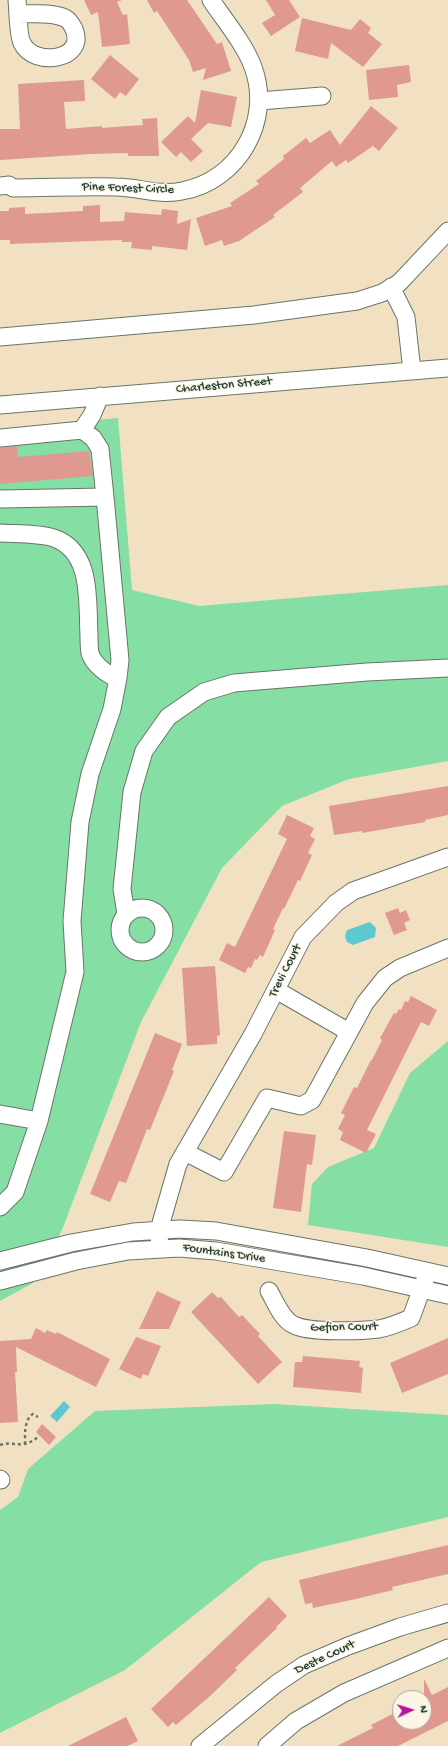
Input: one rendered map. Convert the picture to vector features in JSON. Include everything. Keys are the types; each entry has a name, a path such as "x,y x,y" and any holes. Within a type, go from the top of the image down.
{"street":[{"name":"Pine Forest Circle","path":"0,186 9,185 13,188 116,187 160,193 182,192 212,181 229,168 237,160 253,132 259,101 258,86 252,65 242,46 211,0"},
{"path":"259,101 322,96"},
{"path":"0,337 254,315 357,301 382,292 399,283 448,231"},
{"path":"391,287 406,317 412,371"},
{"name":"Charleston Street","path":"0,405 448,368"},
{"path":"82,430 92,415 100,396"},
{"path":"0,438 82,430 93,438 100,449 120,660 112,710 90,774 80,822 72,921 75,972 39,1121 15,1192 0,1207"},
{"path":"0,499 105,497"},
{"path":"0,533 55,538 64,543 76,555 84,569 91,656 110,676 118,678"},
{"path":"126,914 122,889 132,792 144,751 168,717 204,692 234,683 367,672 448,668"},
{"name":"Trevi Court","path":"160,1249 159,1230 178,1164 253,1034 303,938 336,903 353,891 448,857"},
{"path":"185,1152 224,1172 267,1098 301,1106 312,1100 365,1003 384,978 400,968 448,948"},
{"path":"276,990 349,1032"},
{"path":"0,1114 39,1121"},
{"name":"Fountains Drive","path":"0,1261 71,1243 134,1232 180,1229 216,1231 367,1258 428,1273 448,1276"},
{"name":"Fountains Drive","path":"0,1281 76,1261 128,1251 179,1248 216,1251 363,1276 448,1295"},
{"name":"Gefion Court","path":"269,1291 284,1316 292,1325 314,1330 380,1329 411,1318 428,1273"},
{"name":"Deste Court","path":"203,1745 276,1684 304,1665 370,1638 447,1617"},
{"path":"267,1746 296,1721 344,1693 448,1648"}],"path":[{"path":"25,1444 25,1428 29,1418 33,1414 38,1417"},
{"path":"0,1445 25,1444 33,1442 39,1436"}],"green space":[{"path":"118,418 132,590 199,606 448,585 448,761 349,779 282,806 222,868 141,1022 62,1230 33,1283 0,1301 0,429"},
{"path":"448,1041 448,1247 308,1225 312,1184 328,1167 374,1148 410,1073"},
{"path":"274,1404 448,1415 448,1517 261,1562 125,1670 0,1733 0,1510 18,1497 28,1469 95,1411"}],"water":[{"path":"370,922 376,928 375,937 353,945 347,942 345,936 347,930"},
{"path":"64,1401 70,1407 57,1422 50,1416"}],"building":[{"path":"84,0 122,0 117,2 123,15 127,14 130,44 102,47 98,12 91,15"},
{"path":"147,0 187,0 217,44 222,42 231,71 203,80 206,68 193,72 189,60 157,11 154,13"},
{"path":"266,0 289,0 300,17 271,36 262,23 275,15"},
{"path":"302,18 351,30 360,19 371,28 368,33 382,44 363,67 331,43 328,59 295,51"},
{"path":"110,55 139,79 126,96 120,92 115,99 91,79"},
{"path":"409,65 411,82 397,85 398,97 369,100 366,70"},
{"path":"84,80 85,101 64,102 66,129 143,125 142,119 157,118 159,156 128,156 128,153 0,160 0,129 20,129 18,84"},
{"path":"201,90 237,97 231,127 208,123 191,139 203,151 191,162 181,152 176,157 161,142 188,116 195,123"},
{"path":"371,106 398,128 379,151 373,146 348,163 346,160 336,167 332,161 300,188 303,192 273,215 275,217 239,241 224,246 222,240 205,246 196,218 232,206 230,203 259,184 256,181 284,159 283,156 306,138 310,143 330,130 340,145"},
{"path":"100,205 100,222 124,221 125,212 161,215 162,209 178,211 177,224 191,219 187,250 152,246 152,250 131,248 132,242 122,242 122,240 10,244 10,240 0,240 0,211 9,211 9,208 25,207 25,214 83,211 83,206"},
{"path":"17,446 18,457 89,451 93,476 0,484 0,448"},
{"path":"448,786 448,815 425,820 425,822 362,833 362,831 334,835 329,806"},
{"path":"287,815 314,828 310,836 315,839 308,853 312,855 300,881 298,880 284,909 283,908 273,929 275,930 263,957 260,955 257,960 255,959 251,968 248,967 245,973 219,960 227,943 235,947 287,839 278,834"},
{"path":"398,908 400,913 406,910 410,920 404,923 407,930 394,935 385,913"},
{"path":"215,966 220,1035 217,1036 217,1044 187,1046 182,968"},
{"path":"411,996 437,1010 429,1026 421,1022 367,1130 376,1134 366,1153 340,1140 343,1132 338,1129 345,1115 341,1113 354,1087 357,1088 372,1060 382,1040 380,1038 394,1013 396,1014 399,1009 401,1010 405,1001 408,1002"},
{"path":"155,1033 182,1044 172,1070 174,1071 150,1130 147,1129 126,1183 119,1181 110,1202 90,1194"},
{"path":"284,1131 316,1135 312,1165 307,1164 301,1212 273,1208"},
{"path":"157,1291 181,1302 169,1329 139,1329"},
{"path":"212,1292 218,1298 221,1297 239,1317 242,1315 260,1334 258,1336 282,1362 258,1384 191,1312"},
{"path":"36,1328 45,1333 47,1330 56,1334 57,1332 110,1359 96,1387 16,1347 17,1372 15,1372 18,1422 0,1423 0,1341 31,1339"},
{"path":"136,1337 161,1346 148,1376 143,1374 141,1379 119,1369"},
{"path":"448,1338 448,1374 402,1393 390,1363"},
{"path":"303,1356 360,1361 359,1367 363,1368 361,1393 293,1387 295,1362 302,1362"},
{"path":"42,1424 56,1437 49,1445 36,1432"},
{"path":"448,1545 448,1574 392,1587 393,1590 356,1599 313,1608 312,1603 305,1604 299,1580"},
{"path":"269,1597 287,1616 276,1627 277,1628 235,1668 237,1670 209,1697 176,1725 173,1722 168,1727 151,1709"},
{"path":"424,1679 430,1690 424,1690"},
{"path":"448,1687 448,1721 432,1729 432,1695"},
{"path":"392,1714 392,1730 430,1730 398,1746 337,1746 373,1728 371,1725"},
{"path":"126,1717 138,1741 127,1746 68,1746"}]}
